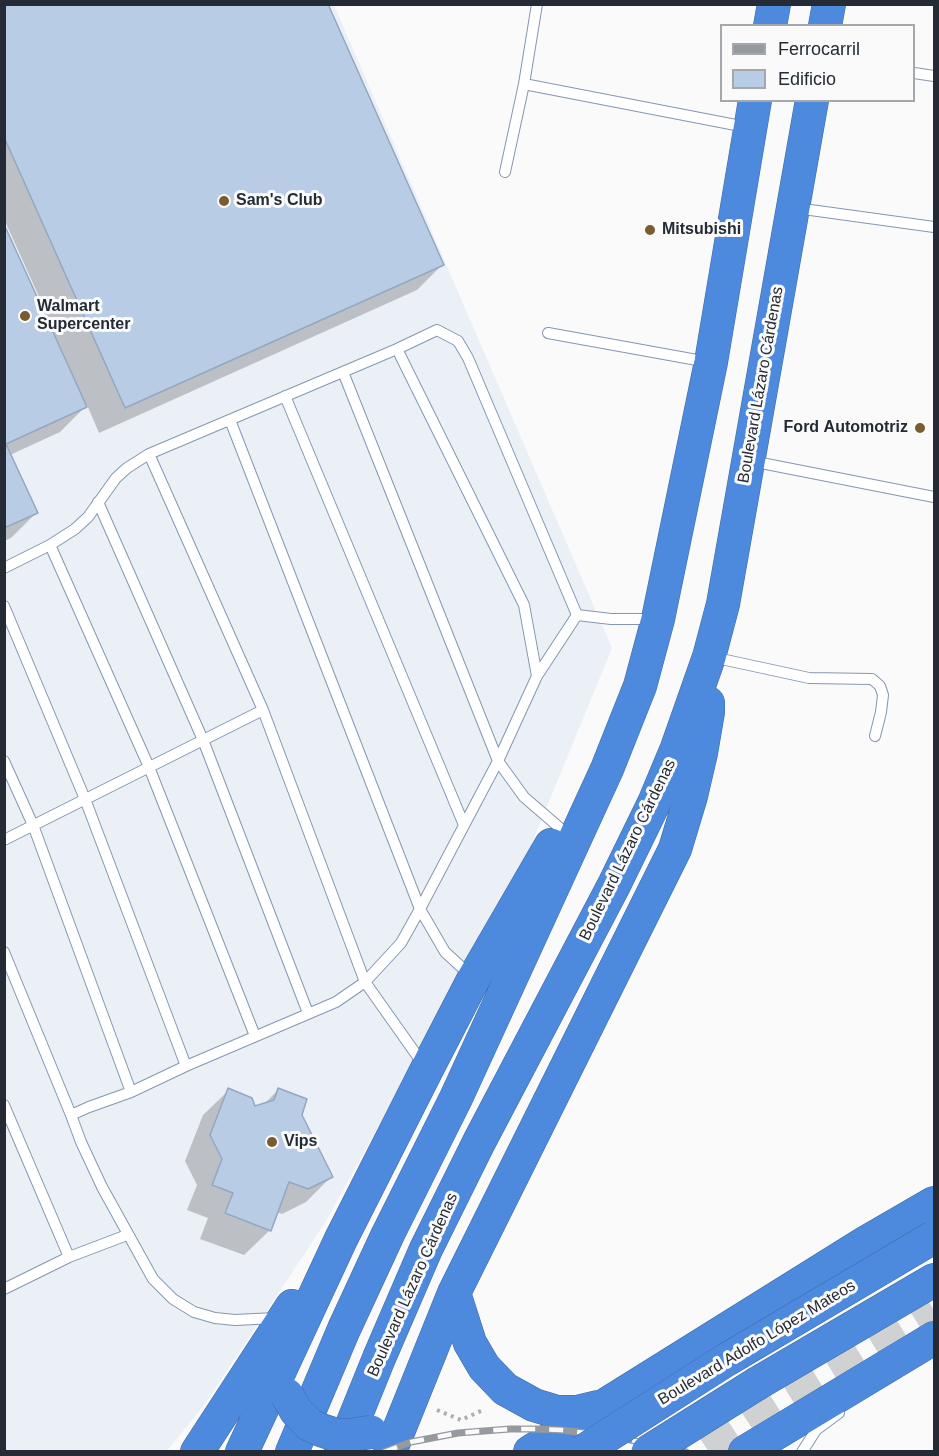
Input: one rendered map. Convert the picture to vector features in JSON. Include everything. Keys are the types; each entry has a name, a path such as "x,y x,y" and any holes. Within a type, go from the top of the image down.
{"highway":[{"path":"770,24 774,4"},
{"path":"825,24 829,4"},
{"name":"Boulevard Lázaro Cárdenas","path":"341,1452 426,1249 478,1142 614,885 654,802 677,748 709,657 723,604 812,102"},
{"path":"292,1452 344,1329 388,1234 456,1098 607,769 640,686 658,619 711,362 752,114"},
{"path":"284,1381 296,1411 309,1425 336,1435 351,1435 381,1442 389,1423 409,1405 454,1293 675,849 701,753 708,712 709,657"},
{"path":"242,1452 284,1381 341,1239 474,978 560,828 607,769"},
{"path":"530,1452 855,1249 934,1203"},
{"name":"Boulevard Adolfo López Mateos","path":"582,1452 726,1360 934,1237"},
{"path":"197,1452 283,1317 341,1239"},
{"path":"648,1452 758,1383 934,1280"},
{"path":"454,1293 470,1342 484,1368 505,1389 534,1405 557,1412 577,1412 605,1406"},
{"path":"745,1452 934,1338"}],"lane":[{"path":"505,172 524,84 537,4"},
{"path":"915,73 934,76"},
{"path":"524,84 752,114"},
{"path":"793,207 934,227"},
{"path":"4,568 50,545 75,529 88,517 116,478 149,454 437,330 458,341 468,358 577,615"},
{"path":"548,333 711,362"},
{"path":"397,349 524,605 537,676"},
{"path":"344,372 498,761 524,797 560,828"},
{"path":"285,396 464,825"},
{"path":"231,420 420,909 445,952 474,978"},
{"path":"149,454 263,710 365,982 427,1069"},
{"path":"748,460 934,497"},
{"path":"98,502 203,740 308,1013"},
{"path":"50,545 149,767 255,1036"},
{"path":"4,606 85,799 186,1066"},
{"path":"577,615 611,619 658,619"},
{"path":"71,1115 131,1092 336,1002 365,982 401,943 498,761 537,676 577,615"},
{"path":"709,657 809,678 872,679 880,686 884,695 875,736"},
{"path":"4,840 263,710"},
{"path":"4,761 33,825 131,1092"},
{"path":"4,952 81,1142 102,1187 153,1279 173,1299 194,1312 215,1318 235,1320 283,1317"},
{"path":"4,1105 69,1257"},
{"path":"5,1287 69,1257 128,1235"},
{"path":"870,1390 899,1359"},
{"path":"801,1452 816,1430 852,1404"}],"path":[{"path":"409,1405 461,1420 515,1395"}],"shaded area":[{"path":"5,5 334,5 612,648 525,860 325,1223 205,1404 167,1451 5,1452"}],"building":[{"name":"Sam's Club","path":"4,4 328,4 444,265 125,408 4,137"},
{"name":"Walmart Supercenter","path":"4,224 87,407 6,444 38,513 4,528"},
{"path":"228,1088 252,1098 255,1106 274,1100 278,1088 307,1099 302,1115 333,1177 308,1189 289,1182 271,1231 225,1213 233,1193 212,1185 222,1159 210,1135"}],"tunnel":[{"path":"709,1452 772,1410 934,1310"}],"railway":[{"path":"384,1452 411,1442 458,1433 510,1429 561,1430 612,1436 686,1452"}],"place":[{"name":"Sam's Club","path":"224,201"},
{"name":"Mitsubishi","path":"650,230"},
{"name":"Walmart Supercenter","path":"25,316"},
{"name":"Ford Automotriz","path":"920,428"},
{"name":"Vips","path":"272,1142"}]}
